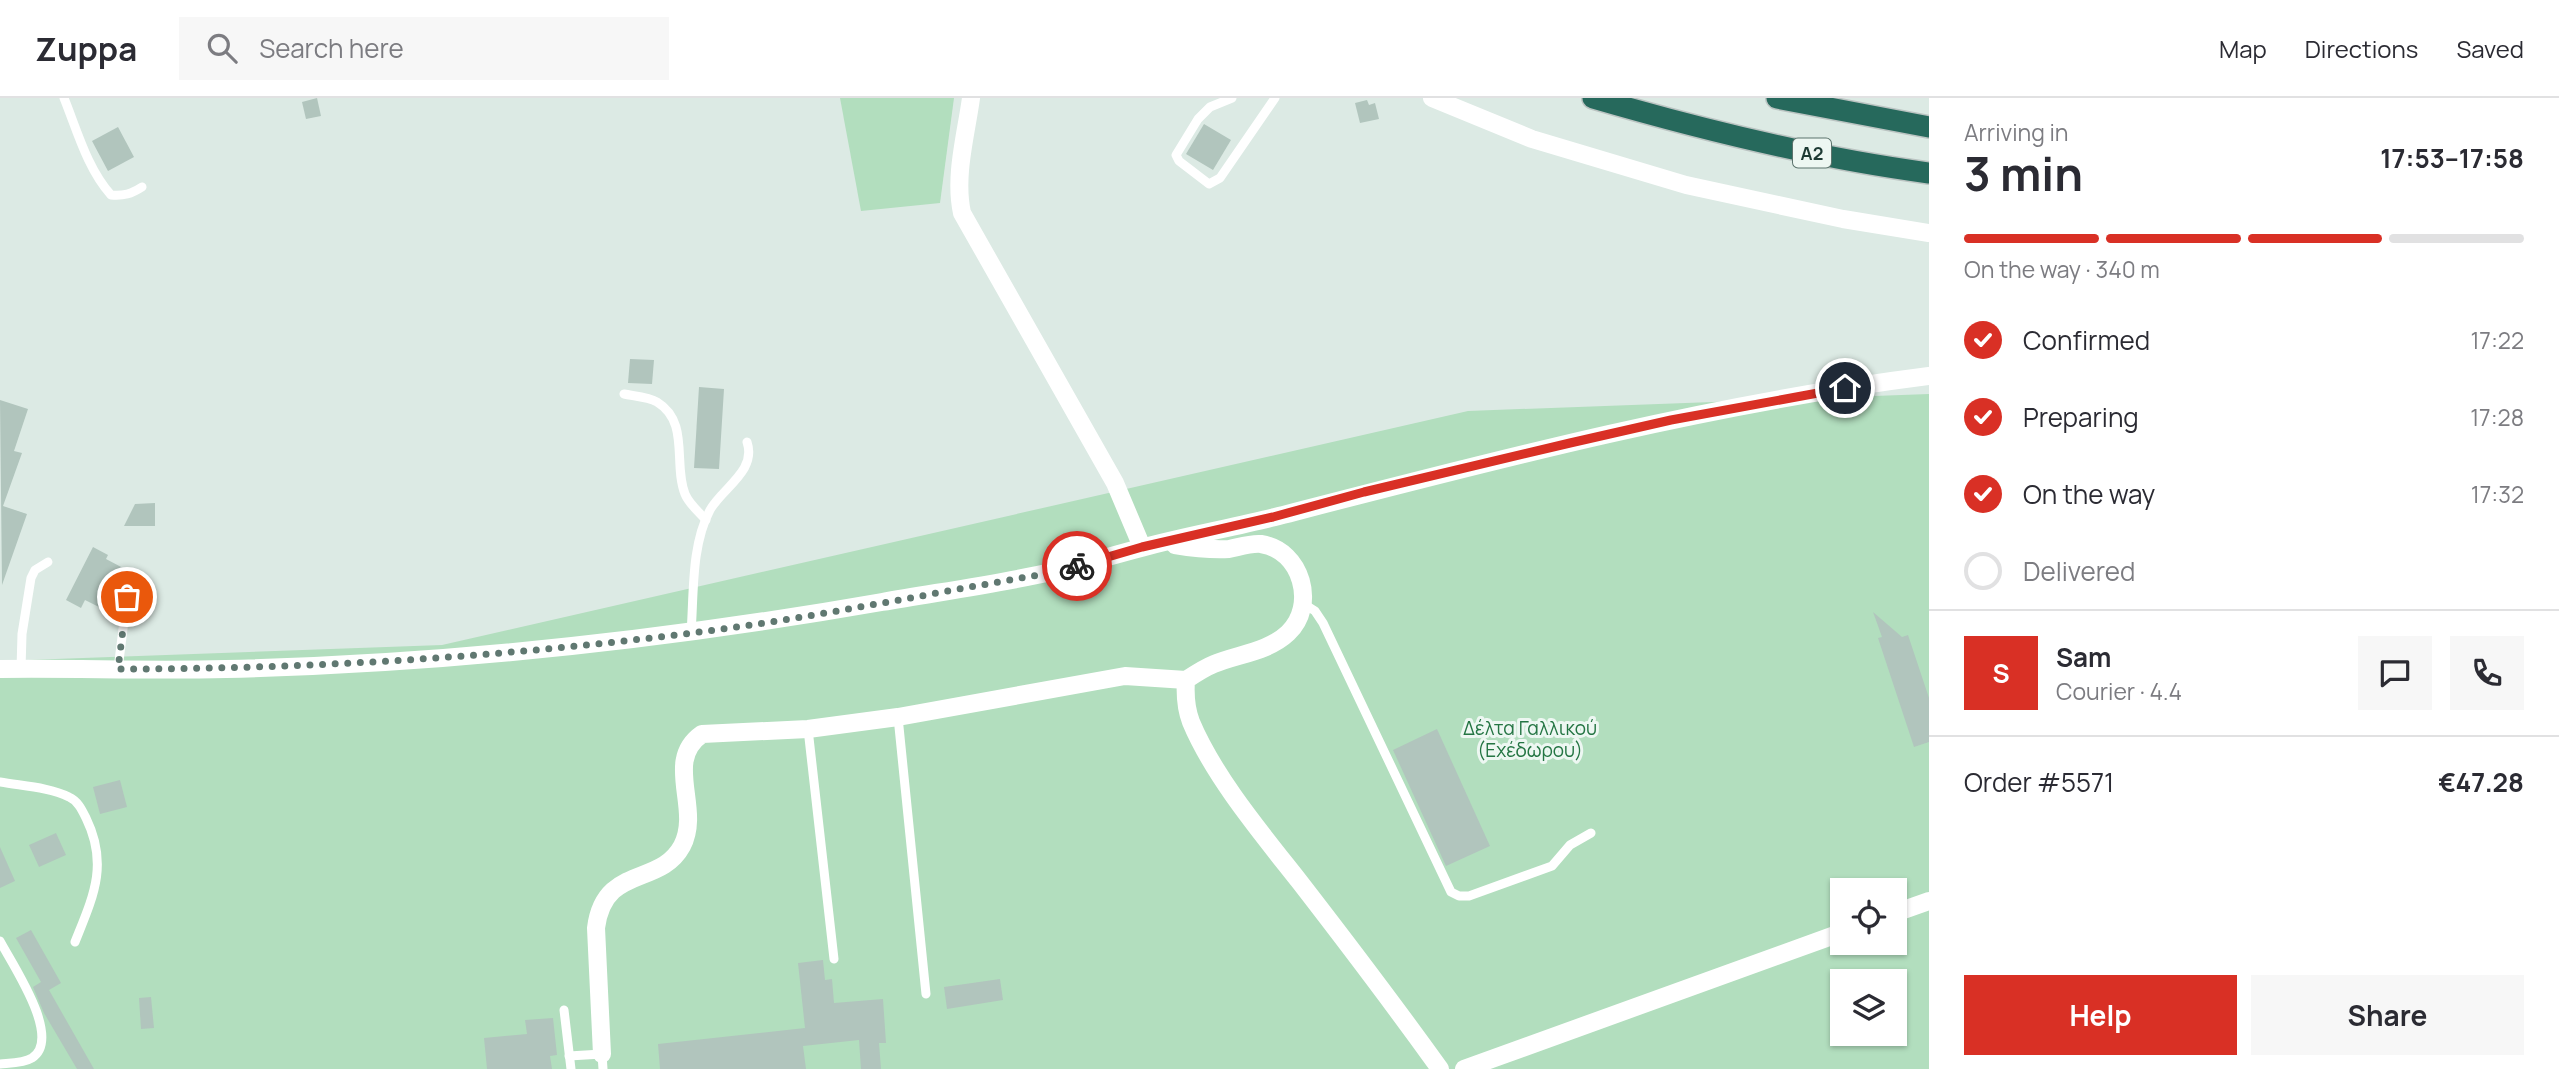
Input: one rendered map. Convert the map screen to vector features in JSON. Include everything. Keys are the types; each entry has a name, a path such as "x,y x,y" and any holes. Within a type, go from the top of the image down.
{"highway":[{"name":"Α2","path":"1593,98 1696,127 1815,154 1929,173"},
{"name":"Α2","path":"1777,98 1929,127"}],"street":[{"path":"971,98 959,183 962,213 1115,484 1142,547"},
{"path":"1433,98 1532,139 1686,185 1843,219 1929,233"},
{"path":"0,669 228,669 410,660 593,645 691,633 1033,576 1109,558 1142,547 1671,420 1794,396 1929,376"},
{"path":"602,1061 596,928 598,914 614,888 665,864 682,846 688,823 684,766 685,753 690,742 702,734 716,732 807,729 898,717 1125,676 1186,680 1216,663 1273,644 1289,632 1299,617 1304,604 1302,582 1292,563 1276,549 1260,544 1203,549 1164,543"},
{"path":"1186,680 1185,695 1191,721 1213,762 1258,828 1385,992 1440,1069"},
{"path":"1907,909 1929,901"},
{"path":"1464,1069 1830,937"}],"lane":[{"path":"64,98 88,157 111,195 130,194 142,187"},
{"path":"1232,98 1210,107 1198,119 1176,155 1179,161 1209,184 1220,178 1272,98"},
{"path":"624,394 656,401 677,426 681,482 686,498 706,520"},
{"path":"691,633 699,535 711,508 746,464 751,453 747,442"},
{"path":"22,669 22,634 32,578 35,570 48,562"},
{"path":"118,669 130,573"},
{"path":"1304,604 1315,611 1323,623 1451,892 1459,896 1469,896 1552,866 1570,845 1591,833"},
{"path":"898,717 926,994"},
{"path":"807,729 834,959"},
{"path":"0,782 71,798 81,807 97,849 97,880 96,891 75,942"},
{"path":"0,941 39,1017 43,1039 41,1049 32,1058 0,1064"},
{"path":"564,1010 570,1069"},
{"path":"569,1056 602,1061"}],"green space":[{"path":"840,98 954,98 940,203 861,211"},
{"name":"Δέλτα Γαλλικού (Εχέδωρου)","path":"1929,394 1929,1069 0,1069 0,661 442,645 1468,411"}],"building":[{"path":"317,98 321,116 306,119 302,102"},
{"path":"1367,100 1369,105 1375,103 1379,119 1360,123 1355,103"},
{"path":"1204,124 1231,140 1213,170 1186,154"},
{"path":"118,127 134,157 108,171 92,141"},
{"path":"630,359 654,360 652,384 628,383"},
{"path":"699,387 724,389 719,469 694,468"},
{"path":"0,400 28,409 14,451 22,453 3,506 27,514 2,585"},
{"path":"155,503 155,526 124,526 135,504"},
{"path":"93,547 108,555 106,559 125,569 105,610 85,600 81,608 66,600"},
{"path":"1873,612 1902,637 1908,635 1929,698 1929,742 1914,747 1878,638 1882,637"},
{"path":"1437,729 1490,846 1446,866 1393,750"},
{"path":"120,780 127,807 100,814 93,787"},
{"path":"56,833 66,855 39,867 29,845"},
{"path":"0,847 15,881 0,888"},
{"path":"31,930 61,983 49,990 94,1069 77,1069 44,1013 33,987 41,982 16,938"},
{"path":"823,960 825,980 832,979 834,1003 883,999 886,1043 879,1043 881,1069 861,1069 859,1040 803,1046 806,1069 660,1069 658,1044 805,1028 798,963"},
{"path":"1000,979 1003,1000 947,1009 944,987"},
{"path":"151,997 154,1028 141,1029 139,998"},
{"path":"553,1018 557,1055 550,1056 552,1069 487,1069 484,1038 527,1034 525,1020"}],"way so far":[{"path":"127,597 118,669 228,669 410,660 593,645 718,630 1033,576 1077,566"}],"route":[{"path":"1077,566 1142,547 1570,443 1671,420 1845,388"}]}
